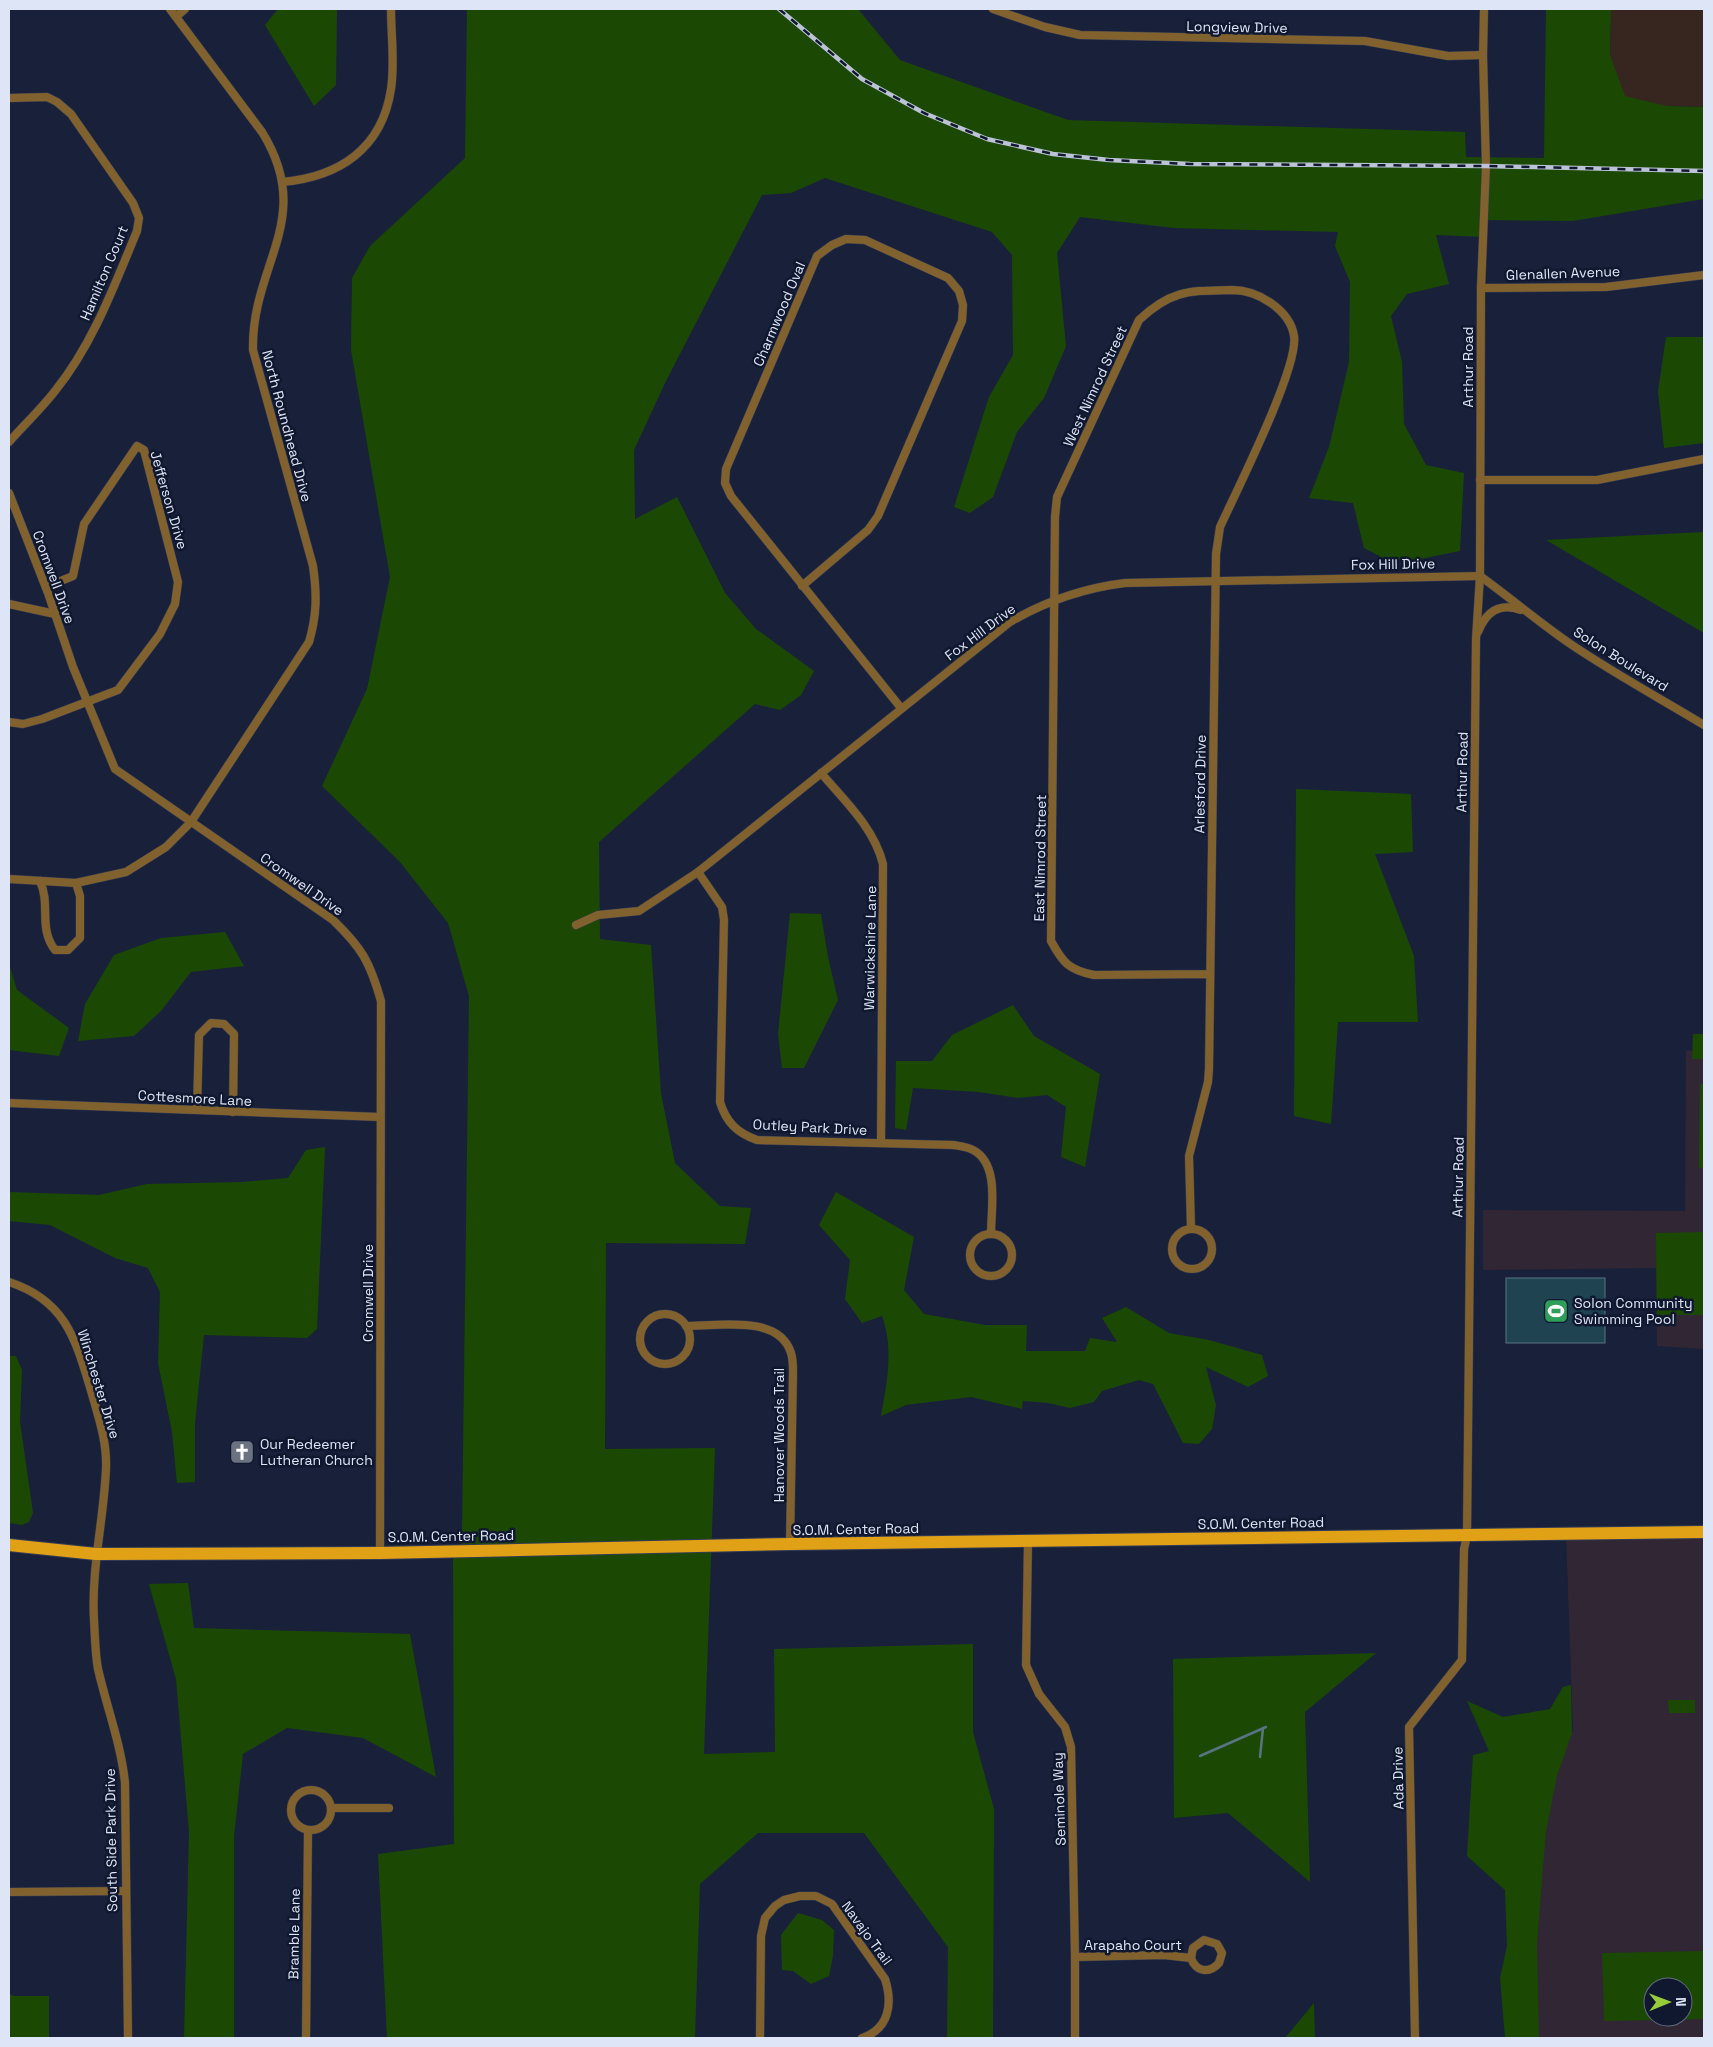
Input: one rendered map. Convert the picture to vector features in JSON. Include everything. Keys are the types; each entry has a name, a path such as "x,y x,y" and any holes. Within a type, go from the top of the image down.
{"main road":[{"name":"S.O.M. Center Road","path":"9,1545 96,1554 380,1553 790,1544 1704,1532"}],"street":[{"name":"North Roundhead Drive","path":"9,879 76,883 126,872 166,847 191,822 309,642 316,618 317,593 313,566 253,350 252,325 258,298 276,250 285,209 282,182 274,152 262,132 170,9"},
{"path":"177,16 185,9"},
{"path":"282,182 307,180 329,173 348,162 363,149 377,131 392,88 391,9"},
{"name":"Longview Drive","path":"993,9 1045,27 1080,35 1365,41 1448,56 1482,56"},
{"name":"Arthur Road","path":"1468,1536 1476,639 1480,576 1481,288 1486,166 1482,56 1484,9"},
{"name":"Hamilton Court","path":"9,98 47,97 71,114 133,203 139,218 137,231 102,315 87,343 56,390 9,442"},
{"name":"Charmwood Oval","path":"802,586 863,534 878,516 962,321 964,305 959,290 948,278 864,240 846,240 832,245 818,256 726,469 726,483 731,496 802,586 901,708"},
{"name":"Glenallen Avenue","path":"1481,288 1606,287 1704,275"},
{"name":"West Nimrod Street","path":"1055,600 1055,517 1058,497 1139,320 1154,306 1185,291 1243,290 1260,296 1290,321 1295,337 1293,353"},
{"name":"Arlesford Drive","path":"1191,1228 1188,1167 1208,1082 1216,554 1220,527 1290,369 1293,353"},
{"name":"Jefferson Drive","path":"46,587 73,576 84,524 137,446 144,450 176,572 175,604 160,634 118,690 88,702"},
{"path":"1480,480 1597,480 1704,459"},
{"name":"Cromwell Drive","path":"9,493 115,768 333,920 354,940 367,960 381,1000 380,1553"},
{"name":"Fox Hill Drive","path":"576,925 598,916 639,911 698,872 1010,622 1032,609 1055,600 1095,587 1125,583 1480,576"},
{"name":"Solon Boulevard","path":"1480,576 1503,591 1527,612 1577,648 1704,725"},
{"name":"East Nimrod Street","path":"1055,600 1051,941 1061,960 1076,972 1094,975 1210,974"},
{"path":"9,604 55,614"},
{"name":"Solon Boulevard","path":"1476,639 1488,613 1498,608 1511,606 1527,612"},
{"path":"9,722 23,724 88,702"},
{"name":"Warwickshire Lane","path":"821,773 870,832 879,849 883,864 881,1143"},
{"name":"Outley Park Drive","path":"698,872 722,906 724,920 720,1102 724,1115 741,1135 757,1140 954,1145 973,1150 985,1161 992,1178 991,1234"},
{"path":"40,881 44,890 46,938 55,950 68,950 80,938 80,896 76,883"},
{"path":"197,1109 199,1035 211,1023 224,1024 234,1034 233,1112"},
{"name":"Cottesmore Lane","path":"9,1103 380,1117"},
{"path":"1191,1228 1207,1235 1212,1246 1210,1258 1206,1263 1194,1269 1188,1269 1177,1262 1172,1250 1174,1238 1179,1233 1191,1228"},
{"path":"991,1234 1004,1238 1011,1249 1012,1256 1010,1263 1002,1273 989,1276 976,1270 970,1257 973,1244 978,1239 991,1234"},
{"name":"Winchester Drive","path":"9,1282 22,1286 48,1302 69,1327 79,1350 106,1441 106,1469 96,1554"},
{"name":"Hanover Woods Trail","path":"686,1326 690,1342 688,1350 677,1362 661,1364 647,1357 642,1350 640,1334 643,1326 656,1316 673,1316 686,1326 767,1327 782,1337 792,1353 790,1544"},
{"name":"Ada Drive","path":"1415,2038 1409,1727 1462,1660 1464,1549 1468,1536"},
{"name":"Seminole Way","path":"1028,1542 1026,1664 1039,1694 1064,1727 1071,1747 1075,2038"},
{"name":"South Side Park Drive","path":"96,1554 94,1618 98,1667 122,1755 125,1783 128,2038"},
{"path":"306,1790 313,1790 325,1796 331,1808 329,1820 320,1829 308,1831 292,1818 291,1804 294,1798 306,1790"},
{"path":"331,1808 389,1808"},
{"name":"Bramble Lane","path":"306,2038 308,1831"},
{"path":"9,1892 125,1891"},
{"name":"Navajo Trail","path":"760,2038 761,1936 765,1918 775,1906 784,1900 800,1896 816,1896 832,1904 886,1979 889,1992 889,2013 873,2034 862,2038"},
{"name":"Arapaho Court","path":"1204,1940 1214,1941 1222,1953 1220,1963 1211,1970 1206,1971 1196,1967 1191,1958 1193,1948 1204,1940"},
{"name":"Arapaho Court","path":"1075,1957 1164,1955 1191,1958"}],"shaded area":[{"path":"1611,9 1704,9 1704,107 1609,104"},
{"path":"1686,1050 1704,1053 1704,1349 1657,1346 1656,1268 1483,1270 1483,1210 1685,1211"},
{"path":"1704,1532 1704,2038 1533,2038 1528,1804 1573,1731 1566,1534"}],"green space":[{"path":"278,9 337,9 336,85 314,106 265,25"},
{"path":"467,9 858,9 900,60 1068,120 1465,132 1466,157 1544,158 1546,9 1611,9 1610,55 1625,96 1667,106 1704,107 1704,199 1573,221 1484,220 1483,237 1436,235 1449,284 1407,294 1391,316 1402,362 1404,424 1426,465 1464,473 1460,551 1415,560 1387,560 1364,548 1353,503 1309,498 1329,447 1349,362 1350,282 1335,246 1338,232 1174,228 1080,217 1057,253 1066,346 1044,398 1017,432 993,497 970,513 954,507 989,397 1013,355 1012,255 992,232 825,178 791,193 762,195 666,381 634,450 635,519 677,497 725,593 756,629 814,671 801,695 780,710 755,704 599,842 600,939 651,945 661,1093 675,1163 720,1206 751,1208 745,1244 606,1243 605,1449 715,1448 704,1754 775,1752 774,1649 973,1644 973,1732 994,1809 993,2038 947,2038 948,1947 864,1833 758,1833 700,1884 695,2038 387,2038 378,1854 454,1844 453,1551 461,1551 462,1531 469,996 448,923 400,862 322,786 367,689 390,577 351,350 352,278 370,246 465,158"},
{"path":"1666,337 1704,337 1704,443 1664,448 1658,391"},
{"path":"1704,532 1704,633 1546,540"},
{"path":"1296,789 1411,794 1413,852 1375,854 1414,956 1418,1022 1338,1022 1331,1124 1294,1116"},
{"path":"790,913 821,914 838,1000 804,1068 782,1068 778,1034"},
{"path":"225,932 244,966 191,972 161,1011 134,1036 78,1041 85,1004 114,955 161,938"},
{"path":"9,964 17,990 69,1028 59,1056 9,1050"},
{"path":"1013,1005 1034,1036 1100,1074 1085,1167 1061,1157 1066,1107 1047,1095 1018,1098 979,1092 913,1088 906,1130 895,1128 896,1061 932,1061 952,1035"},
{"path":"1693,1034 1704,1034 1704,1059 1692,1059"},
{"path":"1700,1084 1704,1084 1704,1168 1699,1168"},
{"path":"325,1147 317,1329 307,1338 204,1335 195,1423 195,1482 177,1483 172,1432 158,1363 160,1292 148,1268 115,1258 50,1225 9,1221 9,1192 99,1195 147,1184 241,1182 288,1178 306,1150"},
{"path":"836,1192 914,1237 904,1290 924,1314 985,1325 1027,1325 1026,1351 1085,1351 1090,1338 1117,1342 1102,1318 1126,1307 1169,1333 1209,1340 1262,1355 1268,1376 1248,1387 1206,1367 1216,1405 1212,1429 1199,1444 1183,1443 1153,1384 1139,1380 1102,1391 1094,1402 1070,1408 1048,1403 1023,1401 1022,1409 971,1397 906,1405 881,1416 889,1353 886,1328 882,1316 862,1323 845,1299 850,1260 819,1225"},
{"path":"1704,1232 1704,1315 1657,1315 1656,1233"},
{"path":"9,1356 16,1356 22,1370 20,1422 33,1513 29,1522 22,1525 9,1523"},
{"path":"188,1583 194,1628 410,1634 436,1777 363,1738 287,1728 243,1754 234,1836 234,2038 184,2038 189,1832 176,1679 149,1584"},
{"path":"1376,1653 1305,1712 1310,1882 1228,1813 1174,1818 1173,1659"},
{"path":"1571,1685 1572,1733 1557,1776 1546,1831 1537,1943 1539,2038 1505,2038 1500,1978 1507,1946 1505,1890 1467,1856 1473,1755 1489,1751 1467,1701 1503,1717 1550,1709 1563,1687"},
{"path":"1668,1700 1695,1700 1695,1713 1669,1713"},
{"path":"798,1913 822,1920 834,1930 833,1956 829,1976 811,1984 793,1971 782,1970 781,1935"},
{"path":"1704,1951 1704,2019 1693,2019 1693,1977 1643,1977 1643,2020 1604,2021 1602,1953"},
{"path":"9,1994 14,1996 49,1996 49,2038 9,2038"},
{"path":"1314,2003 1315,2038 1285,2038"}],"water":[{"name":"Solon Community Swimming Pool","path":"1506,1278 1605,1278 1605,1343 1506,1343"}],"waterway":[{"path":"1200,1756 1266,1727"},
{"path":"1260,1757 1263,1728"}],"railway":[{"path":"779,9 862,79 924,113 987,139 1053,154 1109,160 1190,164 1486,166 1704,171"}],"place":[{"name":"Solon Community Swimming Pool","path":"1556,1311"},
{"name":"Our Redeemer Lutheran Church","path":"242,1452"}]}
